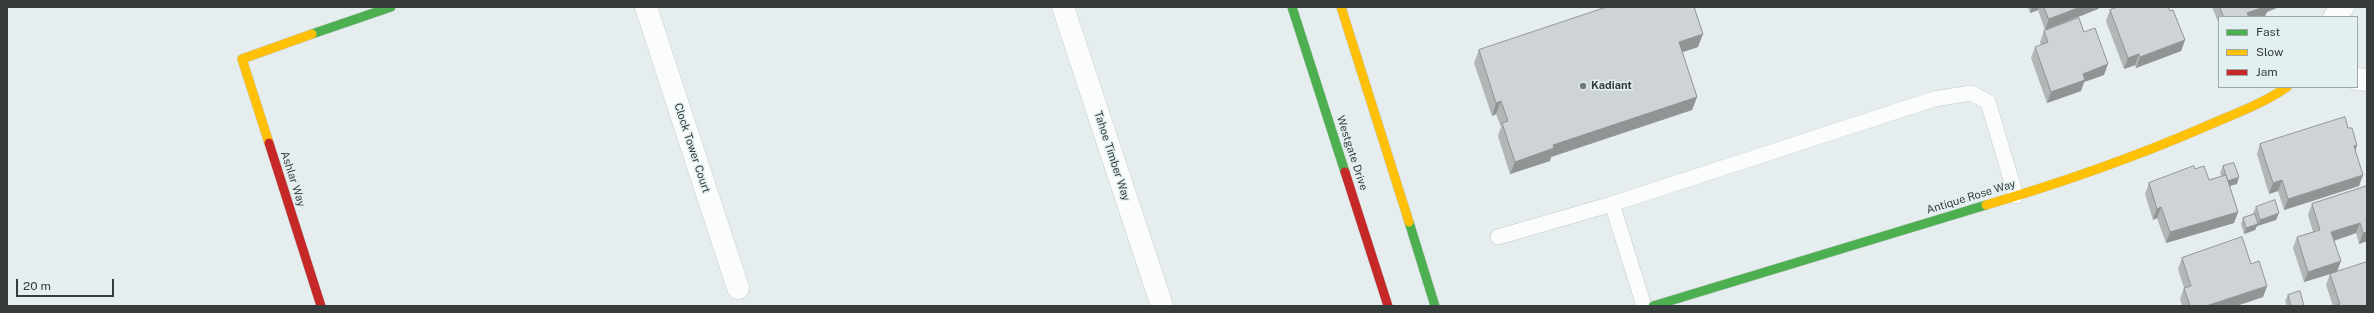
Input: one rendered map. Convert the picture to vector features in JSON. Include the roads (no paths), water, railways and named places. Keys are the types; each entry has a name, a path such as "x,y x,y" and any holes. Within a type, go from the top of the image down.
{"street":[{"name":"Ashlar Way","path":"321,306 242,59 392,7"},
{"name":"Clock Tower Court","path":"646,7 738,288"},
{"name":"Tahoe Timber Way","path":"1063,7 1162,306"},
{"name":"Westgate Drive","path":"1292,7 1388,306"},
{"path":"1341,7 1435,306"},
{"path":"2335,16 2343,7"},
{"name":"Antique Rose Way","path":"1653,306 2076,178 2151,150 2269,99 2286,88"}],"lane":[{"path":"1498,237 1612,204 1934,99 1972,93 1988,102 2016,196"},
{"path":"1612,204 1644,306"}],"place":[{"name":"Kadiant","path":"1583,86"}]}
